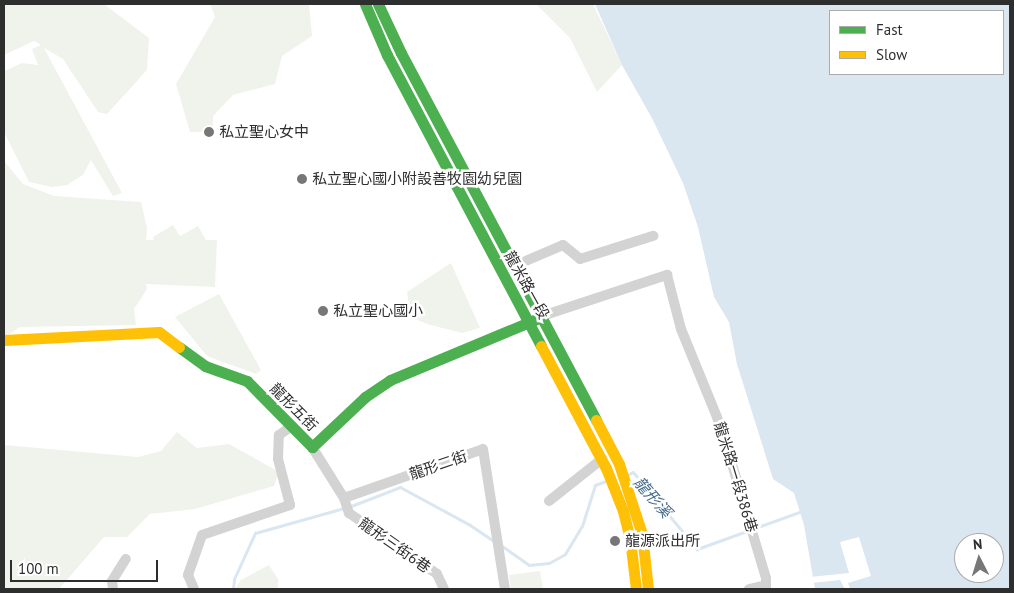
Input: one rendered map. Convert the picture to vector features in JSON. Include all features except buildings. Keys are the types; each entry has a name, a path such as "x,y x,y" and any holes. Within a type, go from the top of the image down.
{"main road":[{"name":"龍米路一段","path":"364,4 379,37 614,485 623,511 633,554 636,589"},
{"name":"龍米路一段","path":"378,4 619,464 635,508 645,551 648,589"},
{"path":"379,37 391,32"},
{"name":"龍形五街","path":"4,340 159,332 205,366 247,381 312,447 364,397 390,380 542,316"},
{"path":"623,511 635,508"}],"street":[{"path":"514,266 563,245 580,259 652,236"},
{"name":"龍米路一段386巷","path":"542,316 666,275 681,329 718,417 754,537 766,587 749,589"},
{"path":"194,589 188,575 202,535 290,505 278,459 279,435 292,426"},
{"name":"龍形三街6巷","path":"312,447 345,500 350,513 437,574 444,589"},
{"name":"龍形二街","path":"345,500 483,449 505,589"},
{"path":"549,501 604,464"},
{"path":"113,589 112,581 126,559"}],"shaded area":[{"path":"4,4 104,4 149,38 147,70 107,114 98,112 63,59 44,48 122,193 113,196 91,160 83,175 67,185 52,187 29,182 4,132 4,71 22,63 38,65 32,49 41,45 34,41 4,55"},
{"path":"210,4 309,4 312,36 282,56 275,84 233,95 213,116 213,132 190,132 176,84 215,17"},
{"path":"536,4 593,4 622,65 597,92 570,38"},
{"path":"595,4 1010,4 1010,589 815,589 804,525 794,493 773,479 737,364 729,322 714,297 698,227 683,183 653,120 622,65"},
{"path":"4,161 23,184 54,196 141,202 147,228 146,240 154,240 153,237 173,225 180,236 198,226 206,240 217,240 215,287 146,284 147,289 134,309 136,325 20,327 4,338"},
{"path":"451,263 480,328 462,333 427,324 411,317 407,292"},
{"path":"219,294 261,370 256,374 207,356 175,317"},
{"path":"177,432 197,448 229,444 279,472 274,486 195,509 150,514 127,537 104,537 59,589 4,589 4,445 138,457 161,451"},
{"path":"269,565 278,579 278,589 235,589 241,580"},
{"path":"540,571 543,589 511,589 509,575"}],"pier":[{"path":"859,537 871,576 848,583 850,589 845,589 840,580 811,583 810,577 849,573 840,542"}],"waterway":[{"name":"龍形溪","path":"629,474 633,472 697,549 802,511"},
{"name":"龍形溪","path":"502,546 529,565 549,563 565,554 582,526 595,485 606,481"},
{"name":"龍形溪","path":"233,589 234,579 255,533 351,506 400,487 470,525 494,541"}],"traffic: fast":[{"path":"365,4 387,55 541,346"},
{"path":"378,4 401,53 596,420"},
{"path":"179,347 205,366 247,381 312,447 365,397 390,380 539,318"}],"traffic: slow":[{"path":"4,340 159,332 179,347"},
{"path":"541,346 606,468 623,511 630,539 636,589"},
{"path":"596,420 619,464 642,534 648,589"}],"place":[{"name":"私立聖心女中","path":"209,132"},
{"name":"私立聖心國小附設善牧園幼兒園","path":"302,179"},
{"name":"私立聖心國小","path":"323,311"},
{"name":"龍源派出所","path":"615,541"}]}
